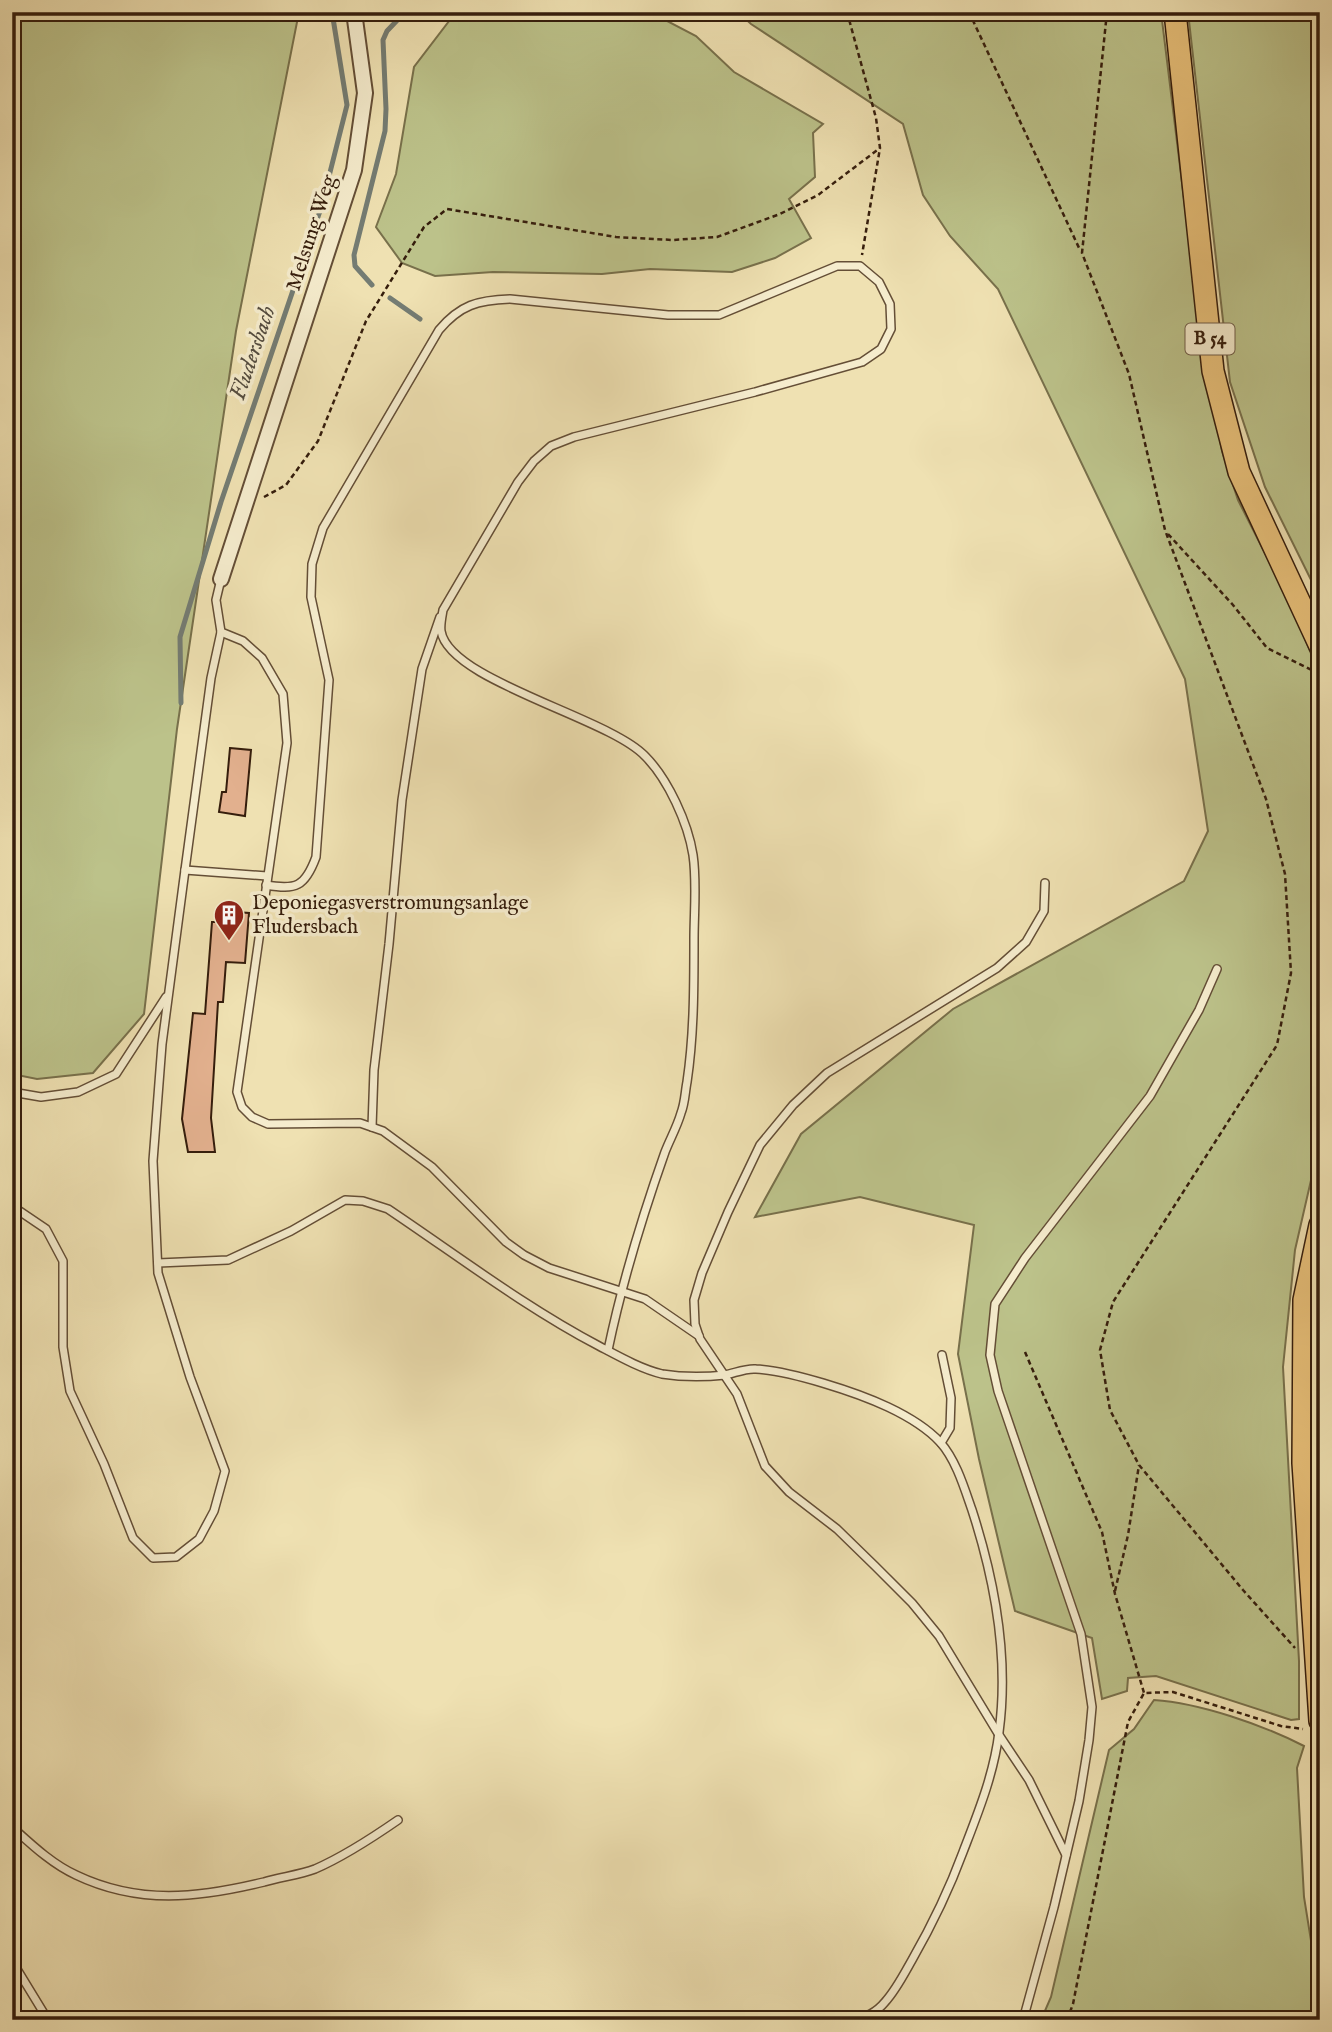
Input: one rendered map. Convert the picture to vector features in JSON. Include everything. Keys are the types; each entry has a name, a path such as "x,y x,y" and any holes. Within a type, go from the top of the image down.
{"main road":[{"name":"B 54","path":"1175,12 1213,371 1239,472 1320,646"},
{"path":"1313,1726 1316,1671 1303,1463 1304,1300 1320,1225"}],"street":[{"name":"Melsung Weg","path":"221,579 354,170 365,93 354,12"}],"lane":[{"path":"860,266 862,255"},
{"path":"266,886 287,888 299,884 309,876 316,857 329,680 311,597 312,564 324,528 439,330 453,314 491,300 510,299 668,315 719,315 838,266 860,266 879,282 890,304 891,329 881,349 862,362 574,437 551,446 534,460 517,482 443,610 422,669 399,823 389,944 374,1070 372,1127"},
{"path":"12,1206 46,1229 63,1261 63,1347 70,1391 104,1464 133,1538 153,1558 176,1557 198,1539 214,1511 225,1471 190,1377 158,1273 153,1161 162,1044 184,870 211,678 221,632 216,600 221,579"},
{"path":"443,610 441,632 450,650 475,669 516,691 612,733 644,754 668,786 693,853 694,992 690,1064 682,1111 665,1152 621,1290 608,1350"},
{"path":"221,632 243,641 262,658 283,694 287,743 236,1092 242,1107 268,1124 360,1124 393,1137 432,1167 506,1242 524,1255 550,1268 646,1299 699,1336"},
{"path":"184,870 267,876"},
{"path":"1045,883 1044,911 1026,942 997,968 827,1073 793,1105 760,1144 702,1273 694,1300 695,1324 699,1336 746,1413 765,1466 789,1492 837,1529 912,1603 939,1636 1029,1780 1066,1855"},
{"path":"1023,2020 1066,1855 1089,1740 1092,1707 1081,1634 998,1391 990,1355 995,1304 1025,1258 1150,1096 1199,1010 1217,969"},
{"path":"12,1092 41,1097 78,1092 116,1073 169,993"},
{"path":"158,1263 228,1260 290,1231 345,1200 363,1201 388,1209 524,1302 608,1350 662,1374 725,1375 754,1368 837,1389 888,1407 917,1422 941,1443 962,1479 980,1535 993,1591 1003,1691 999,1735 986,1791 950,1888 929,1931 884,2004 868,2017 853,2020"},
{"path":"941,1443 950,1428 951,1398 942,1355"},
{"path":"12,1827 40,1852 75,1875 117,1891 159,1897 202,1895 314,1869 356,1848 398,1820"},
{"path":"12,1961 48,2020"}],"path":[{"path":"846,12 876,118 880,148 862,255"},
{"path":"969,12 1082,253 1129,374 1165,530 1266,799 1285,874 1291,973 1277,1045 1113,1302 1100,1350 1110,1410 1139,1465 1243,1590 1316,1671"},
{"path":"1082,253 1087,183 1107,12"},
{"path":"243,508 286,485 318,441 366,321 424,227 447,208 616,237 673,240 717,237 780,214 818,195 880,148"},
{"path":"1165,530 1233,605 1267,648 1320,674"},
{"path":"1025,1352 1102,1532 1115,1594 1144,1693 1128,1723 1073,2004 1067,2020"},
{"path":"1115,1594 1139,1465"},
{"path":"1144,1693 1173,1692 1281,1726 1313,1726"}],"green space":[{"path":"12,12 299,12 236,331 177,729 144,1014 93,1073 37,1079 12,1074"},
{"path":"456,12 650,12 696,36 734,72 823,124 813,133 815,177 789,199 811,238 775,258 732,272 650,269 602,274 493,272 435,276 402,263 376,227 396,174 414,67"},
{"path":"738,12 1161,12 1199,321 1222,451 1238,500 1293,609 1320,676 1320,1141 1295,1250 1283,1367 1299,1661 1299,1719 1291,1720 1156,1676 1128,1678 1127,1691 1102,1699 1092,1638 1015,1611 979,1459 958,1354 974,1225 860,1197 755,1217 801,1134 953,1009 1184,881 1208,831 1185,679 998,289 950,236 923,195 903,124 751,24"},
{"path":"1188,12 1320,12 1320,598 1265,487 1230,382"},
{"path":"1154,1700 1191,1705 1231,1716 1304,1746 1297,1768 1304,1897 1320,1997 1320,2020 1041,2020 1051,1997 1109,1750 1134,1729"}],"building":[{"path":"230,748 251,750 245,816 219,812 222,792 226,792"},
{"path":"222,911 249,913 245,963 226,962 223,1002 218,1002 211,1118 215,1152 188,1152 182,1119 193,1013 205,1014 212,922 221,922"}],"waterway":[{"name":"Fludersbach","path":"181,703 180,637 221,502 321,208 347,105 332,12"},
{"path":"372,285 355,266 354,255 385,131 383,40 387,31 405,12"},
{"path":"390,298 420,319"}],"place":[{"name":"Deponiegasverstromungsanlage Fludersbach","path":"229,942"}]}
